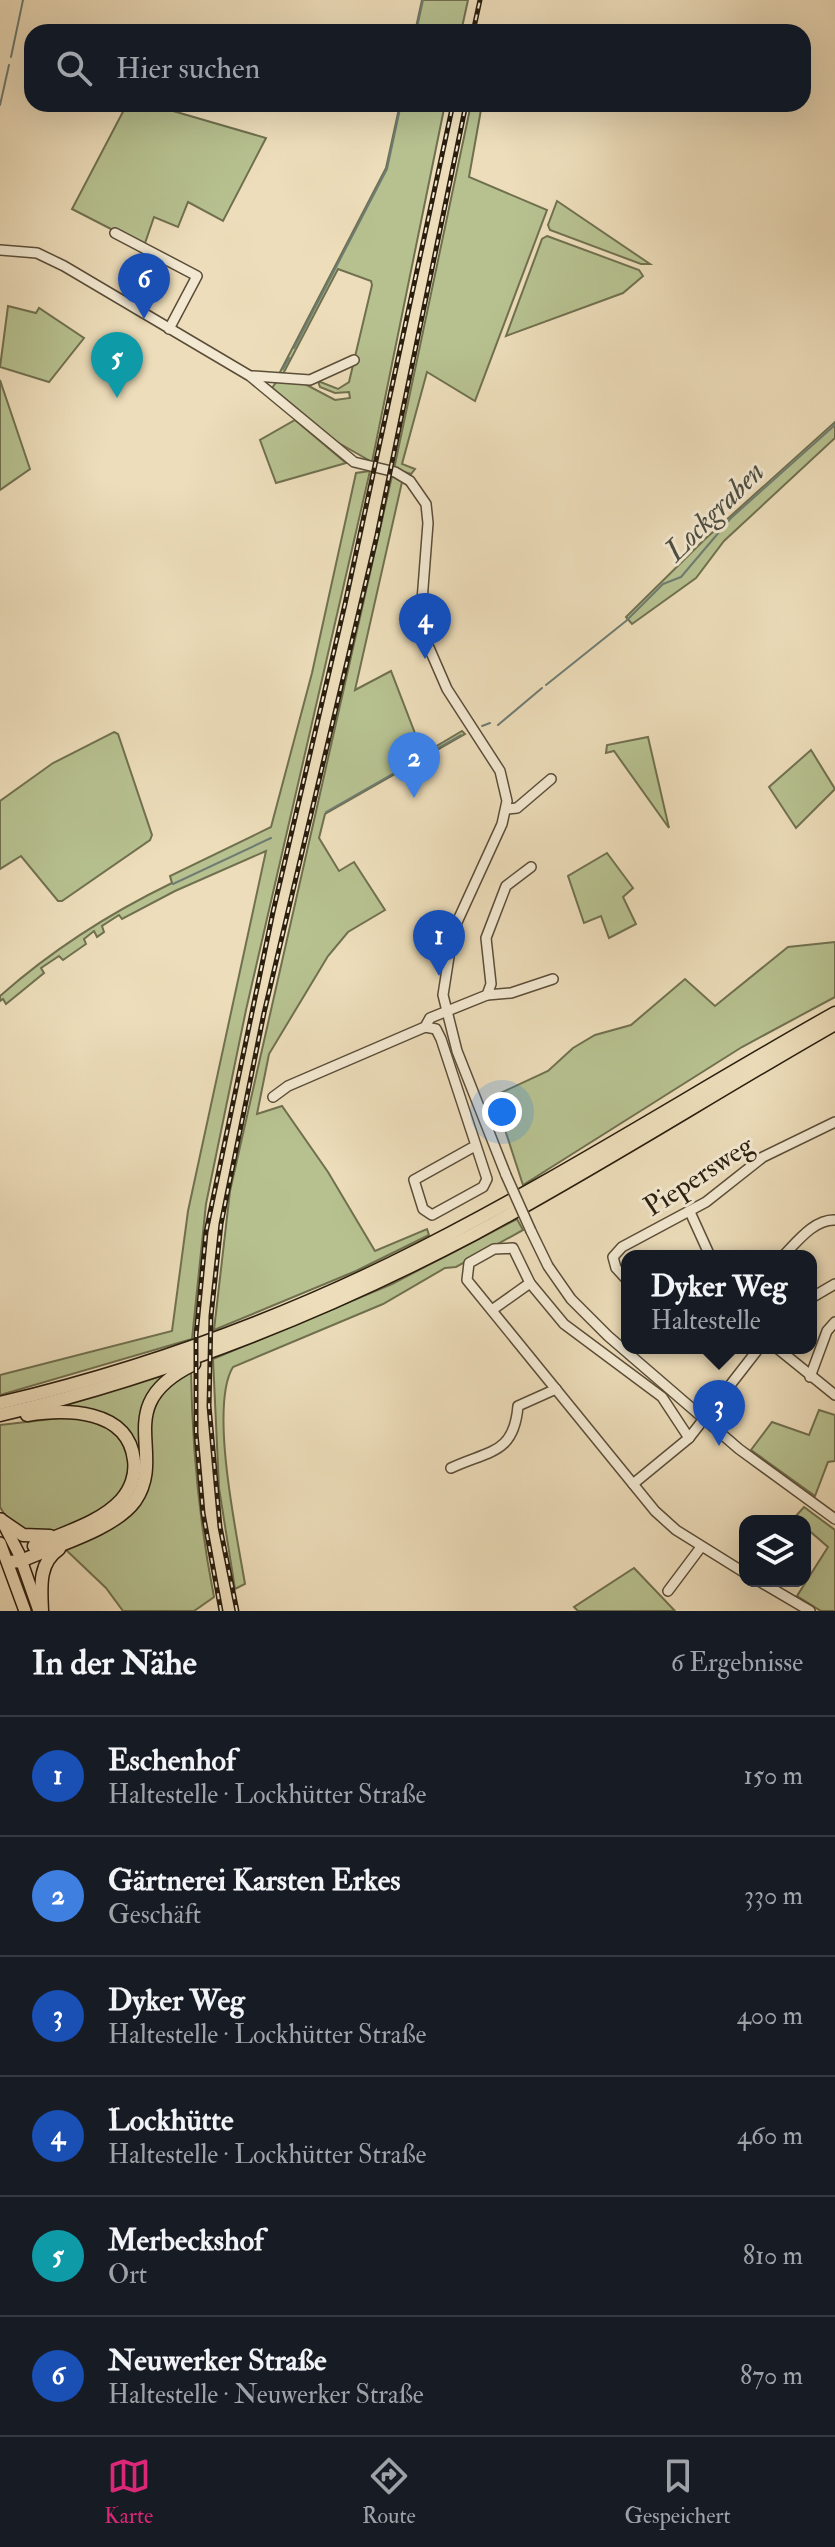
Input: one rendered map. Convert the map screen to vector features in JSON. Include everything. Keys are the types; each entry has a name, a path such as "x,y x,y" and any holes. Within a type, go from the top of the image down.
{"highway":[{"path":"0,1403 119,1371 197,1344 325,1294 392,1263 529,1191 835,1013"},
{"path":"16,1559 109,1522 135,1500 144,1468 146,1416 161,1386 175,1374 472,1234 835,1024"},
{"path":"0,1417 148,1374 251,1337"},
{"path":"0,1417 60,1411 84,1413 110,1423 128,1443 134,1472 124,1498 101,1515 57,1535 16,1559"},
{"path":"1,1518 23,1535 57,1535"},
{"path":"40,1611 43,1570 47,1559 77,1537"}],"main road":[{"path":"1,1518 40,1611"},
{"path":"0,1543 16,1559 25,1611"}],"street":[{"path":"115,233 197,276 169,329"},
{"path":"0,250 37,253 64,266 250,376 354,462 395,472 417,488 426,504 428,523 419,623 447,689 500,771 507,809 453,931 444,986 446,1013 457,1051 506,1175 548,1266 571,1299 621,1345"},
{"path":"250,376 310,380 354,360"},
{"path":"507,809 517,808 551,779"},
{"path":"487,995 491,984 486,938 506,886 531,867"},
{"path":"425,1027 430,1018 487,995 511,993 553,979"},
{"path":"273,1097 298,1081 425,1027 436,1029 486,1174 483,1187 432,1215 423,1209 414,1180 475,1146"},
{"name":"Piepersweg","path":"621,1273 613,1257 622,1247 690,1212 763,1157 835,1122"},
{"path":"690,1212 707,1250"},
{"path":"789,1250 808,1231 826,1220 835,1220"},
{"path":"689,1438 662,1397 564,1324 530,1283 518,1253 506,1246 469,1263 467,1280 665,1522 739,1569"},
{"path":"492,1310 530,1283"},
{"path":"817,1294 835,1284"},
{"path":"810,1377 829,1326 835,1322"},
{"path":"631,1354 705,1421 835,1519"},
{"path":"633,1484 705,1421 755,1354"},
{"path":"784,1354 835,1395"},
{"path":"451,1468 506,1444 514,1436 518,1406 556,1389"},
{"path":"679,1422 689,1407"},
{"path":"668,1591 701,1547"},
{"path":"769,1587 810,1611"}],"green space":[{"path":"422,0 468,0 463,24 417,24"},
{"path":"123,112 177,112 266,138 223,221 188,202 178,227 154,217 144,246 72,209"},
{"path":"398,112 443,112 372,462 337,442 272,388 277,381 303,383 335,400 350,398 349,392 335,393 320,387 318,381 338,389 349,382 372,285 371,281 338,269 283,374 279,374 386,168"},
{"path":"469,112 481,112 469,177 547,210 475,401 427,372 402,464 415,469 411,474 394,469"},
{"path":"557,201 650,264 641,264 550,230 548,225"},
{"path":"547,236 639,270 643,276 623,293 506,336 542,239"},
{"path":"8,306 36,313 39,308 84,338 49,382 0,367"},
{"path":"0,380 30,469 0,490"},
{"path":"295,420 346,463 276,483 260,440"},
{"path":"835,422 835,438 724,541 696,578 632,624 626,617 704,540"},
{"path":"370,471 246,1010 206,1204 192,1339 0,1395 0,1375 172,1331 188,1211 266,851 175,891 122,919 119,915 102,926 104,932 97,937 94,931 84,939 86,944 63,960 59,956 41,968 44,973 6,1004 3,999 0,1001 0,996 82,934 172,883 170,876 271,827 312,673 356,473"},
{"path":"392,476 402,482 355,690 391,671 423,754 462,731 465,734 325,814 319,838 339,871 354,862 385,910 348,932 328,956 269,1054 257,1114 282,1106 328,1172 375,1251 427,1229 429,1235 356,1271 214,1330 230,1191"},
{"path":"114,732 118,734 152,835 150,840 62,901 58,901 21,856 0,869 0,801 53,763"},
{"path":"648,737 669,828 614,751 606,753 607,745"},
{"path":"811,750 835,789 796,828 769,787"},
{"path":"607,853 633,888 623,897 636,924 609,938 601,916 584,923 568,876"},
{"path":"835,942 835,997 742,1047 523,1185 494,1096 548,1071 573,1048 595,1035 631,1025 685,979 715,1006 788,947"},
{"path":"517,1219 523,1230 456,1267 445,1268 383,1304 233,1367 226,1386 224,1440 231,1505 245,1584 235,1589 219,1488 213,1359 392,1284"},
{"path":"191,1369 197,1483 214,1597 194,1611 123,1611 106,1588 64,1548 133,1509 150,1419 161,1393"},
{"path":"167,1374 156,1390 149,1410 135,1481 120,1428 56,1408"},
{"path":"819,1410 835,1415 835,1461 828,1462 815,1496 751,1450 772,1422 809,1435"},
{"path":"69,1417 101,1424 119,1439 129,1465 126,1484 113,1501 93,1516 56,1531 32,1535 6,1517 0,1507 0,1425"},
{"path":"804,1507 835,1530 835,1611 821,1611 797,1596 803,1587 811,1587 811,1574 828,1547 811,1532 811,1515 797,1515"},
{"path":"634,1568 675,1611 578,1611 574,1607"}],"waterway":[{"path":"11,57 23,0"},
{"path":"418,24 423,0"},
{"path":"0,105 9,65"},
{"path":"294,348 387,169 399,112"},
{"path":"283,369 289,358"},
{"name":"Lockgraben","path":"546,685 626,621 663,584 681,577 731,518 835,425"},
{"name":"Lockgraben","path":"498,725 542,688"},
{"name":"Lockgraben","path":"482,726 490,723"},
{"name":"Lockgraben","path":"326,812 461,735"},
{"name":"Lockgraben","path":"173,884 271,838"}],"railway":[{"path":"475,24 480,0"},
{"path":"221,1611 203,1513 196,1433 196,1335 206,1232 273,912 345,604 451,112"},
{"path":"237,1611 220,1527 209,1406 211,1316 221,1224 264,1013 377,535 464,112"}],"place":[{"name":"Neuwerker Straße","path":"144,319"},
{"name":"Merbeckshof","path":"117,398"},
{"name":"Lockhütte","path":"425,659"},
{"name":"Gärtnerei Karsten Erkes","path":"414,798"},
{"name":"Eschenhof","path":"439,976"},
{"name":"Dyker Weg","path":"719,1446"}]}
